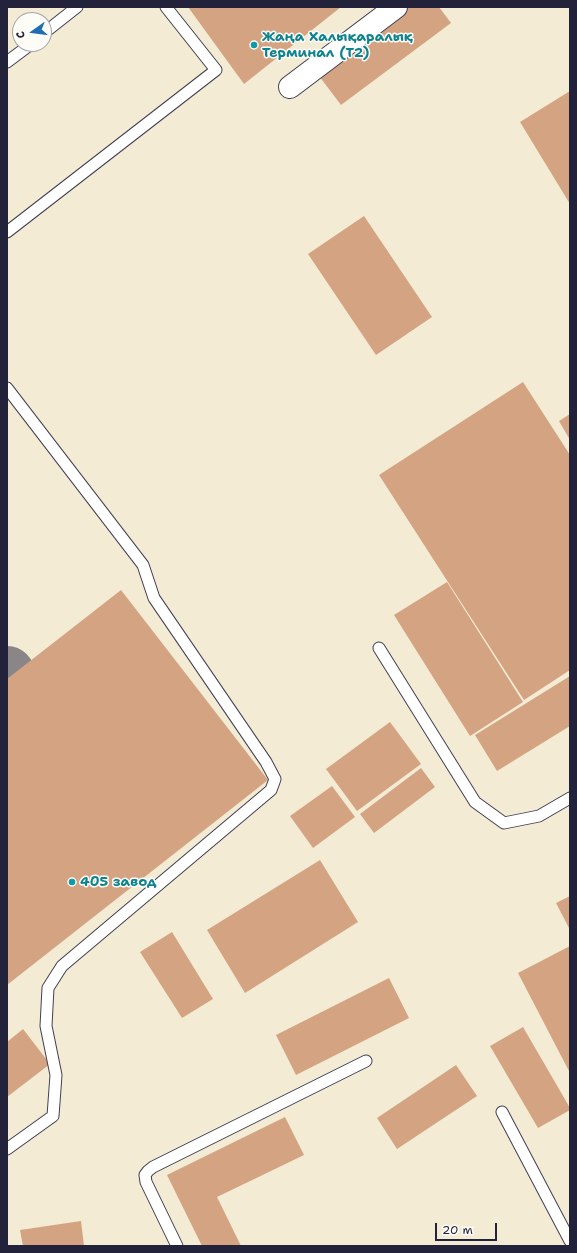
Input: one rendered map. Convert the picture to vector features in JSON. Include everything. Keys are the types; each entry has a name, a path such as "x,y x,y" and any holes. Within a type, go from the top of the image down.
{"street":[{"path":"290,88 396,7"}],"lane":[{"path":"52,27 78,7"},
{"path":"7,232 216,70 166,7"},
{"path":"7,62 20,52"},
{"path":"7,388 143,565 154,598 266,762 275,780 271,790 62,966 48,988 46,1026 56,1075 53,1116 7,1149"},
{"path":"379,648 475,802 504,823 539,816 570,798"},
{"path":"177,1246 146,1182 145,1175 148,1171 160,1163 366,1061"},
{"path":"502,1112 570,1241"}],"building":[{"name":"Жаңа Халықаралық Терминал (Т2)","path":"188,7 341,7 244,84"},
{"path":"403,7 439,7 451,23 341,105 316,72"},
{"path":"570,91 570,204 520,122"},
{"path":"364,216 432,317 376,355 308,254"},
{"path":"523,382 570,455 570,670 524,700 379,475"},
{"path":"570,414 570,440 559,421"},
{"path":"447,582 523,702 470,736 394,615"},
{"name":"405 завод","path":"121,590 268,780 7,985 7,679"},
{"path":"570,676 570,726 497,771 475,735"},
{"path":"390,722 421,764 357,811 326,769"},
{"path":"421,768 435,787 374,833 360,814"},
{"path":"332,786 355,817 313,848 290,816"},
{"path":"320,860 358,922 245,993 207,930"},
{"path":"570,896 570,930 556,903"},
{"path":"172,932 213,999 182,1018 140,952"},
{"path":"570,946 570,1073 518,973"},
{"path":"389,978 409,1018 296,1075 276,1035"},
{"path":"523,1027 570,1108 570,1110 538,1128 490,1046"},
{"path":"23,1029 50,1064 7,1097 7,1042"},
{"path":"456,1065 477,1096 397,1149 377,1118"},
{"path":"285,1117 304,1155 217,1197 241,1246 202,1246 167,1175"},
{"path":"81,1221 84,1246 23,1246 20,1230"}],"place":[{"name":"Жаңа Халықаралық Терминал (Т2)","path":"254,45"},
{"name":"405 завод","path":"72,882"}]}
